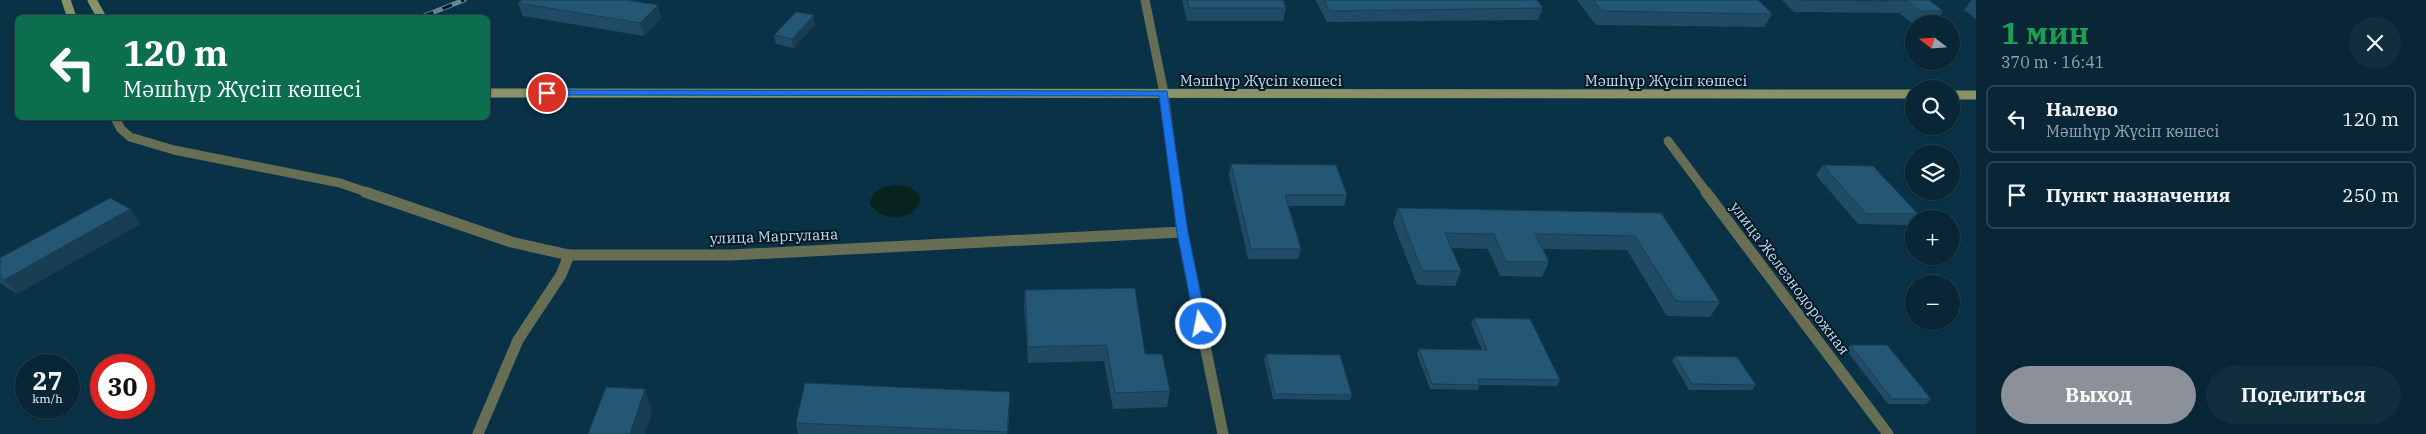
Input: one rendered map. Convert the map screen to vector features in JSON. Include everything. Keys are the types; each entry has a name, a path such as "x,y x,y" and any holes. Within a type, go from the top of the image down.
{"main road":[{"path":"66,0 71,15"},
{"path":"92,0 100,15"},
{"name":"Мәшһүр Жүсіп көшесі","path":"490,93 1905,94"},
{"path":"1960,94 1976,94"}],"street":[{"path":"1146,0 1164,93 1182,232 1223,434"},
{"name":"улица Маргулана","path":"116,120 121,129 130,137 174,150 340,183 511,242 570,255 731,255 1182,232"},
{"name":"улица Железнодорожная","path":"1668,140 1888,434"},
{"path":"478,434 518,340 561,276 570,255"}],"shaded area":[{"path":"893,185 909,186 919,194 919,202 916,209 910,214 893,217 884,215 876,211 870,204 872,196 881,188"}],"building":[{"path":"522,0 627,0 658,5 640,23 518,3"},
{"path":"1187,0 1283,0 1286,8 1189,8"},
{"path":"1324,0 1537,0 1543,8 1329,11"},
{"path":"1593,0 1758,0 1772,14 1602,11"},
{"path":"1801,0 1929,0 1943,11 1920,11 1907,1"},
{"path":"796,12 814,15 792,39 774,35"},
{"path":"1231,164 1336,165 1347,195 1285,195 1301,249 1251,249"},
{"path":"1823,165 1873,166 1914,210 1905,210 1905,214 1866,214"},
{"path":"110,198 130,209 4,280 0,277 0,258"},
{"path":"1398,208 1661,213 1720,302 1676,301 1635,236 1535,234 1549,262 1506,262 1494,234 1445,233 1461,271 1422,271"},
{"path":"1135,288 1145,354 1162,354 1170,391 1115,393 1106,345 1028,347 1025,290"},
{"path":"1474,318 1530,319 1560,380 1478,379 1480,385 1432,384 1419,349 1487,350"},
{"path":"1850,345 1887,345 1931,399 1892,399"},
{"path":"1266,354 1340,355 1352,395 1275,394"},
{"path":"1675,356 1737,357 1756,385 1692,384"},
{"path":"805,383 1010,392 1007,432 796,423"},
{"path":"606,387 645,389 630,434 588,434"}],"railway":[{"path":"426,15 464,0"}],"route":[{"path":"547,93 1164,93 1182,232 1201,324"}]}
